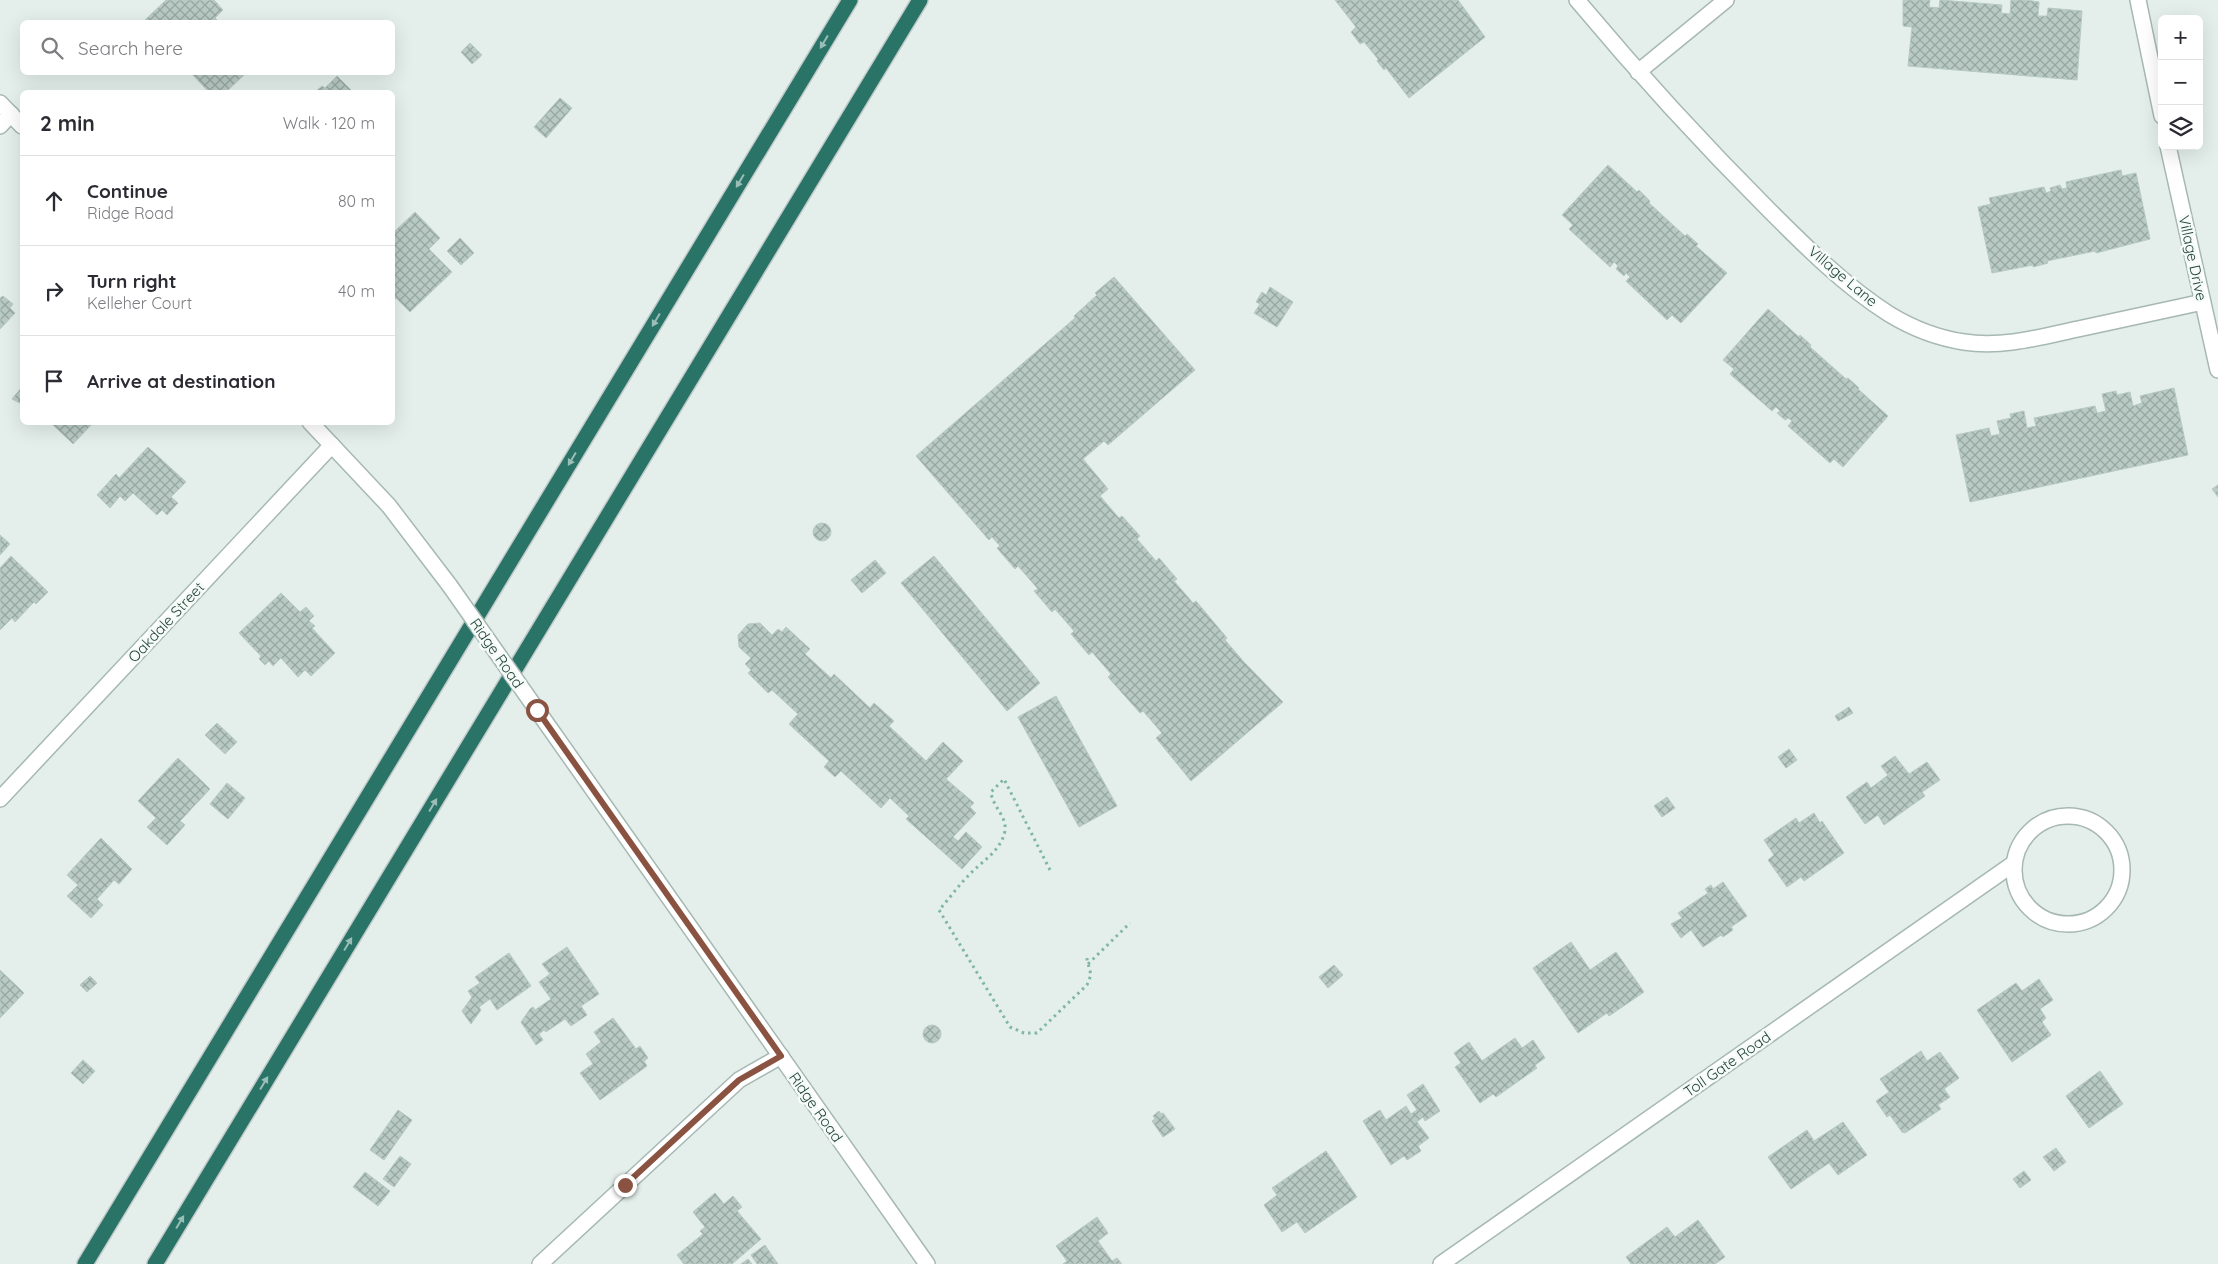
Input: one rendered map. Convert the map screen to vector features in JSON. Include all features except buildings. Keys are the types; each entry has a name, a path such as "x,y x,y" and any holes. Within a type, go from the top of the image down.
{"highway":[{"path":"85,1264 850,0"},
{"path":"155,1264 920,0"}],"street":[{"name":"Village Lane","path":"1577,0 1638,72 1708,148 1818,256 1868,299 1916,328 1940,337 1965,342 2008,342 2203,302"},
{"path":"1638,72 1726,0"},
{"path":"2138,0 2160,105"},
{"path":"0,103 20,124"},
{"path":"0,126 11,114"},
{"name":"Village Drive","path":"2169,150 2218,370"},
{"name":"Ridge Road","path":"313,425 398,517 450,586 927,1264"},
{"name":"Oakdale Street","path":"0,799 332,445"},
{"path":"2060,816 2079,816 2096,823 2110,835 2119,850 2122,868 2120,886 2112,902 2099,915 2083,922 2066,925 2048,921 2032,912 2021,899 2017,890 2014,882 2013,864 2018,847 2028,832 2043,821 2060,816"},
{"name":"Toll Gate Road","path":"1441,1264 2013,864"},
{"path":"540,1264 739,1080 781,1056"}],"path":[{"path":"1050,870 1004,779 991,792 991,799 1001,814 1005,830 998,847 970,874 939,910 1010,1027 1024,1033 1037,1033 1086,985 1091,975 1086,955"},
{"path":"1088,964 1130,923"}],"route":[{"path":"537,710 781,1056 739,1080 625,1185"}]}
